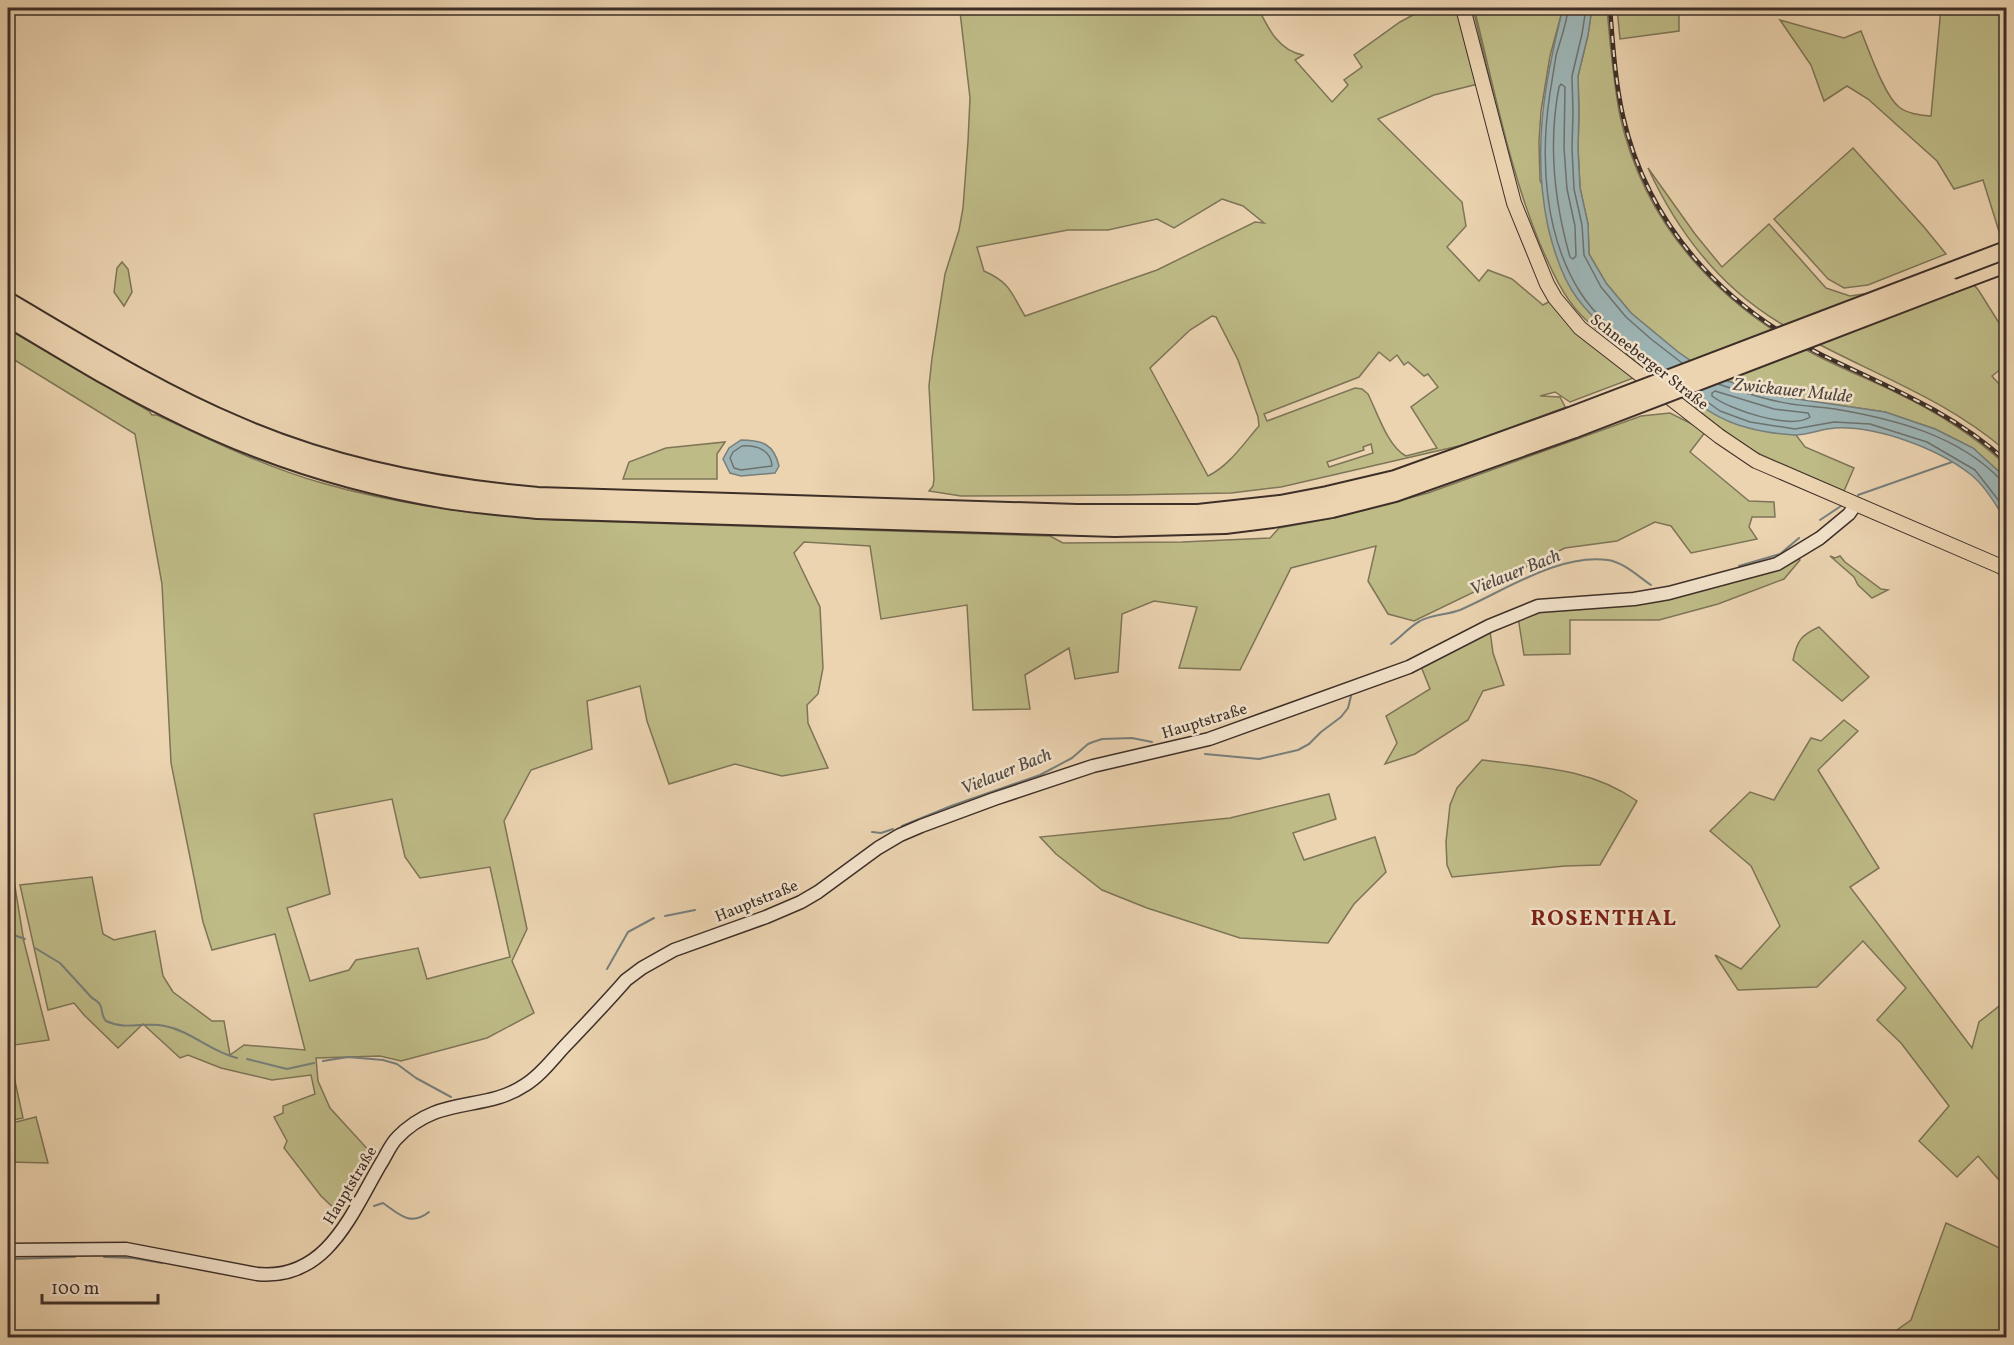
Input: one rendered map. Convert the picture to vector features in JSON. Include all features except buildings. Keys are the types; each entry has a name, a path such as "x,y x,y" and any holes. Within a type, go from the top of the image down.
{"highway":[{"path":"1573,423 2007,250"},
{"path":"8,301 176,397 263,436 353,465 451,486 502,492 793,511 1146,514 1236,509 1327,495 1395,479 1573,423 2007,264"},
{"path":"8,318 171,411 270,454 377,486 446,500 537,510 793,511"}],"main road":[{"name":"Schneeberger Straße","path":"1463,8 1514,203 1542,274 1555,298 1580,328 1740,452 1776,471 2007,571"},
{"name":"Hauptstraße","path":"8,1250 126,1249 256,1274 271,1275 292,1271 313,1261 329,1247 358,1204 395,1139 417,1120 440,1109 497,1096 524,1087 542,1071 626,980 642,968 674,950 801,902 900,834 1093,766 1209,739 1409,667 1489,626 1538,606 1669,593 1746,574 1786,560 1844,519 1856,504"}],"shaded area":[{"path":"958,8 1258,8 1280,43 1303,55 1295,60 1332,102 1348,85 1344,80 1362,67 1354,55 1400,22 1426,8 1473,8 1505,144 1482,83 1434,95 1378,119 1462,202 1466,226 1447,247 1479,281 1488,270 1512,279 1543,305 1552,300 1636,377 1570,402 1555,392 1540,396 1560,397 1570,416 1564,408 1463,445 1281,487 1231,493 1124,495 961,496 929,491 934,479 929,386 932,358 945,274 959,230 963,208 968,141 970,98","holes":["1222,199 1243,206 1264,223 1255,222 1157,270 1025,316 1005,284 984,271 977,247 1068,230 1108,230 1157,219 1174,228","1212,316 1216,317 1238,360 1258,417 1259,426 1242,447 1223,466 1208,476 1150,368 1190,330","1379,352 1390,361 1397,355 1404,365 1408,362 1424,376 1428,374 1438,387 1411,407 1437,448 1406,456 1388,437 1368,394 1362,389 1355,388 1267,421 1264,414 1359,377","1371,444 1373,453 1329,467 1327,462 1364,450 1363,447"]},
{"path":"1474,8 1563,8 1550,56 1541,111 1540,180 1600,324 1680,390 1749,428 1796,435 1805,447 1854,468 1844,491 1755,452 1735,439 1626,354 1627,351 1592,325 1574,307 1553,272 1540,244 1519,187"},
{"path":"1592,8 1607,8 1620,116 1631,155 1666,225 1689,255 1715,284 1776,332 1810,352 1912,400 1968,434 2006,465 2006,478 1973,448 1935,429 1885,412 1777,396 1714,377 1678,352 1631,313 1606,283 1589,254 1588,224 1580,188 1578,76"},
{"path":"1617,8 1679,8 1679,31 1620,39"},
{"path":"1941,8 2006,8 2006,240 2002,241 1983,180 1954,189 1937,161 1868,99 1847,86 1824,101 1811,65 1780,20 1844,38 1861,31 1877,72 1893,101 1906,111 1931,116"},
{"path":"1853,148 1946,254 1868,285 1844,288 1828,279 1774,219"},
{"path":"1648,168 1695,234 1722,267 1769,224 1826,288 1850,296 1870,293 1955,261 1979,291 2006,334 2006,365 1992,376 2006,392 2006,451 1953,413 1808,339 1758,309 1702,256 1672,214"},
{"path":"122,262 128,269 132,292 124,306 114,292 117,268"},
{"path":"8,329 149,411 152,415 157,415 238,452 301,477 351,491 438,508 526,518 1050,536 1063,543 1182,542 1270,538 1279,528 1333,518 1428,493 1641,416 1670,413 1706,431 1690,452 1749,501 1774,502 1775,517 1752,517 1749,527 1757,539 1691,553 1671,526 1655,522 1617,541 1565,548 1414,621 1388,614 1368,581 1376,546 1291,568 1240,670 1179,668 1197,607 1154,601 1122,614 1118,672 1075,679 1069,648 1025,675 1030,709 973,710 967,605 881,619 870,546 804,542 794,553 820,607 823,668 818,694 807,705 808,723 828,768 782,776 735,764 669,784 647,721 640,686 587,701 592,749 531,770 504,821 527,929 512,961 534,1013 487,1038 401,1061 380,1056 316,1058 318,1081 330,1108 373,1155 339,1213 321,1196 284,1148 287,1141 274,1117 283,1113 283,1106 315,1094 311,1075 272,1080 221,1068 188,1055 180,1058 143,1024 118,1048 74,1003 48,1010 20,885 92,877 103,934 114,940 155,931 163,976 173,992 212,1021 224,1021 230,1055 244,1045 305,1050 275,934 212,950 203,922 171,763 162,584 135,434 8,358","holes":["392,799 405,857 420,878 490,867 510,957 427,979 418,948 356,960 349,970 310,981 287,908 330,894 314,814"]},
{"path":"725,442 717,454 717,479 623,479 629,462 666,448"},
{"path":"1830,556 1835,558 1840,556 1881,589 1888,590 1872,598 1858,585 1854,577"},
{"path":"1798,558 1800,560 1784,579 1718,604 1659,620 1570,620 1570,654 1524,655 1518,617 1544,610 1667,600 1768,571"},
{"path":"1819,627 1869,677 1842,701 1793,660 1801,639"},
{"path":"1490,631 1493,653 1504,685 1483,691 1468,720 1415,754 1385,764 1397,743 1386,716 1430,689 1420,664"},
{"path":"1844,720 1858,731 1818,770 1879,868 1850,887 1972,1048 1979,1022 2003,1003 2006,1014 2006,1188 1978,1156 1957,1177 1919,1141 1949,1106 1901,1043 1877,1020 1906,988 1863,941 1817,987 1738,990 1715,955 1741,969 1780,926 1751,866 1710,831 1750,792 1774,800 1811,738 1821,741"},
{"path":"1482,760 1543,767 1582,775 1619,790 1637,801 1600,865 1565,866 1452,877 1447,865 1446,842 1450,805 1457,788"},
{"path":"1329,794 1336,819 1293,833 1304,860 1375,837 1386,872 1354,904 1328,943 1240,938 1147,908 1102,890 1056,854 1040,837 1230,818"},
{"path":"8,844 24,942 49,1040 8,1046"},
{"path":"8,1049 23,1118 8,1121"},
{"path":"36,1117 48,1163 8,1162 8,1124"},
{"path":"1946,1223 2006,1251 2006,1337 1887,1337 1911,1320"}],"water":[{"path":"1563,8 1592,8 1578,76 1580,188 1588,224 1589,254 1606,283 1631,313 1678,352 1714,377 1777,396 1885,412 1935,429 1973,448 2006,478 2006,520 1985,490 1970,474 1941,456 1906,440 1852,428 1835,428 1794,435 1760,431 1723,419 1676,387 1613,336 1585,308 1567,282 1556,255 1543,199 1542,117 1550,63"},
{"path":"741,440 761,442 770,448 779,466 775,473 741,476 730,473 723,459 729,448"}],"waterway":[{"name":"Vielauer Bach","path":"1858,495 1952,462"},
{"path":"1820,520 1841,506"},
{"name":"Vielauer Bach","path":"1739,566 1780,554 1799,538"},
{"name":"Vielauer Bach","path":"1391,644 1412,626 1425,619 1460,610 1532,575 1570,562 1589,559 1614,561 1651,585"},
{"name":"Vielauer Bach","path":"1205,754 1259,759 1298,750 1309,744 1341,717 1348,708 1351,696"},
{"name":"Vielauer Bach","path":"902,826 1040,775 1072,758 1093,742 1102,739 1132,738 1152,742"},
{"path":"872,832 881,833 893,829"},
{"name":"Vielauer Bach","path":"665,916 695,910"},
{"name":"Vielauer Bach","path":"607,969 628,932 654,918"},
{"path":"8,933 25,939"},
{"path":"35,948 60,963 97,1001 106,1021 128,1026 165,1026 237,1058"},
{"path":"323,1061 348,1057 383,1060 397,1064 416,1078 451,1097"},
{"path":"247,1059 287,1069 314,1063"},
{"path":"374,1206 383,1203 410,1219 429,1212"},
{"name":"Vielauer Bach","path":"12,1259 75,1257"},
{"name":"Vielauer Bach","path":"104,1257 133,1258 162,1263"}],"railway":[{"path":"1610,8 1620,102 1635,156 1651,193 1671,227 1695,258 1722,287 1786,335 1941,414 1964,428 2006,461"}],"district":[{"name":"ROSENTHAL","path":"1604,917"}],"water label":[{"name":"Zwickauer Mulde","path":"1793,390"}]}
